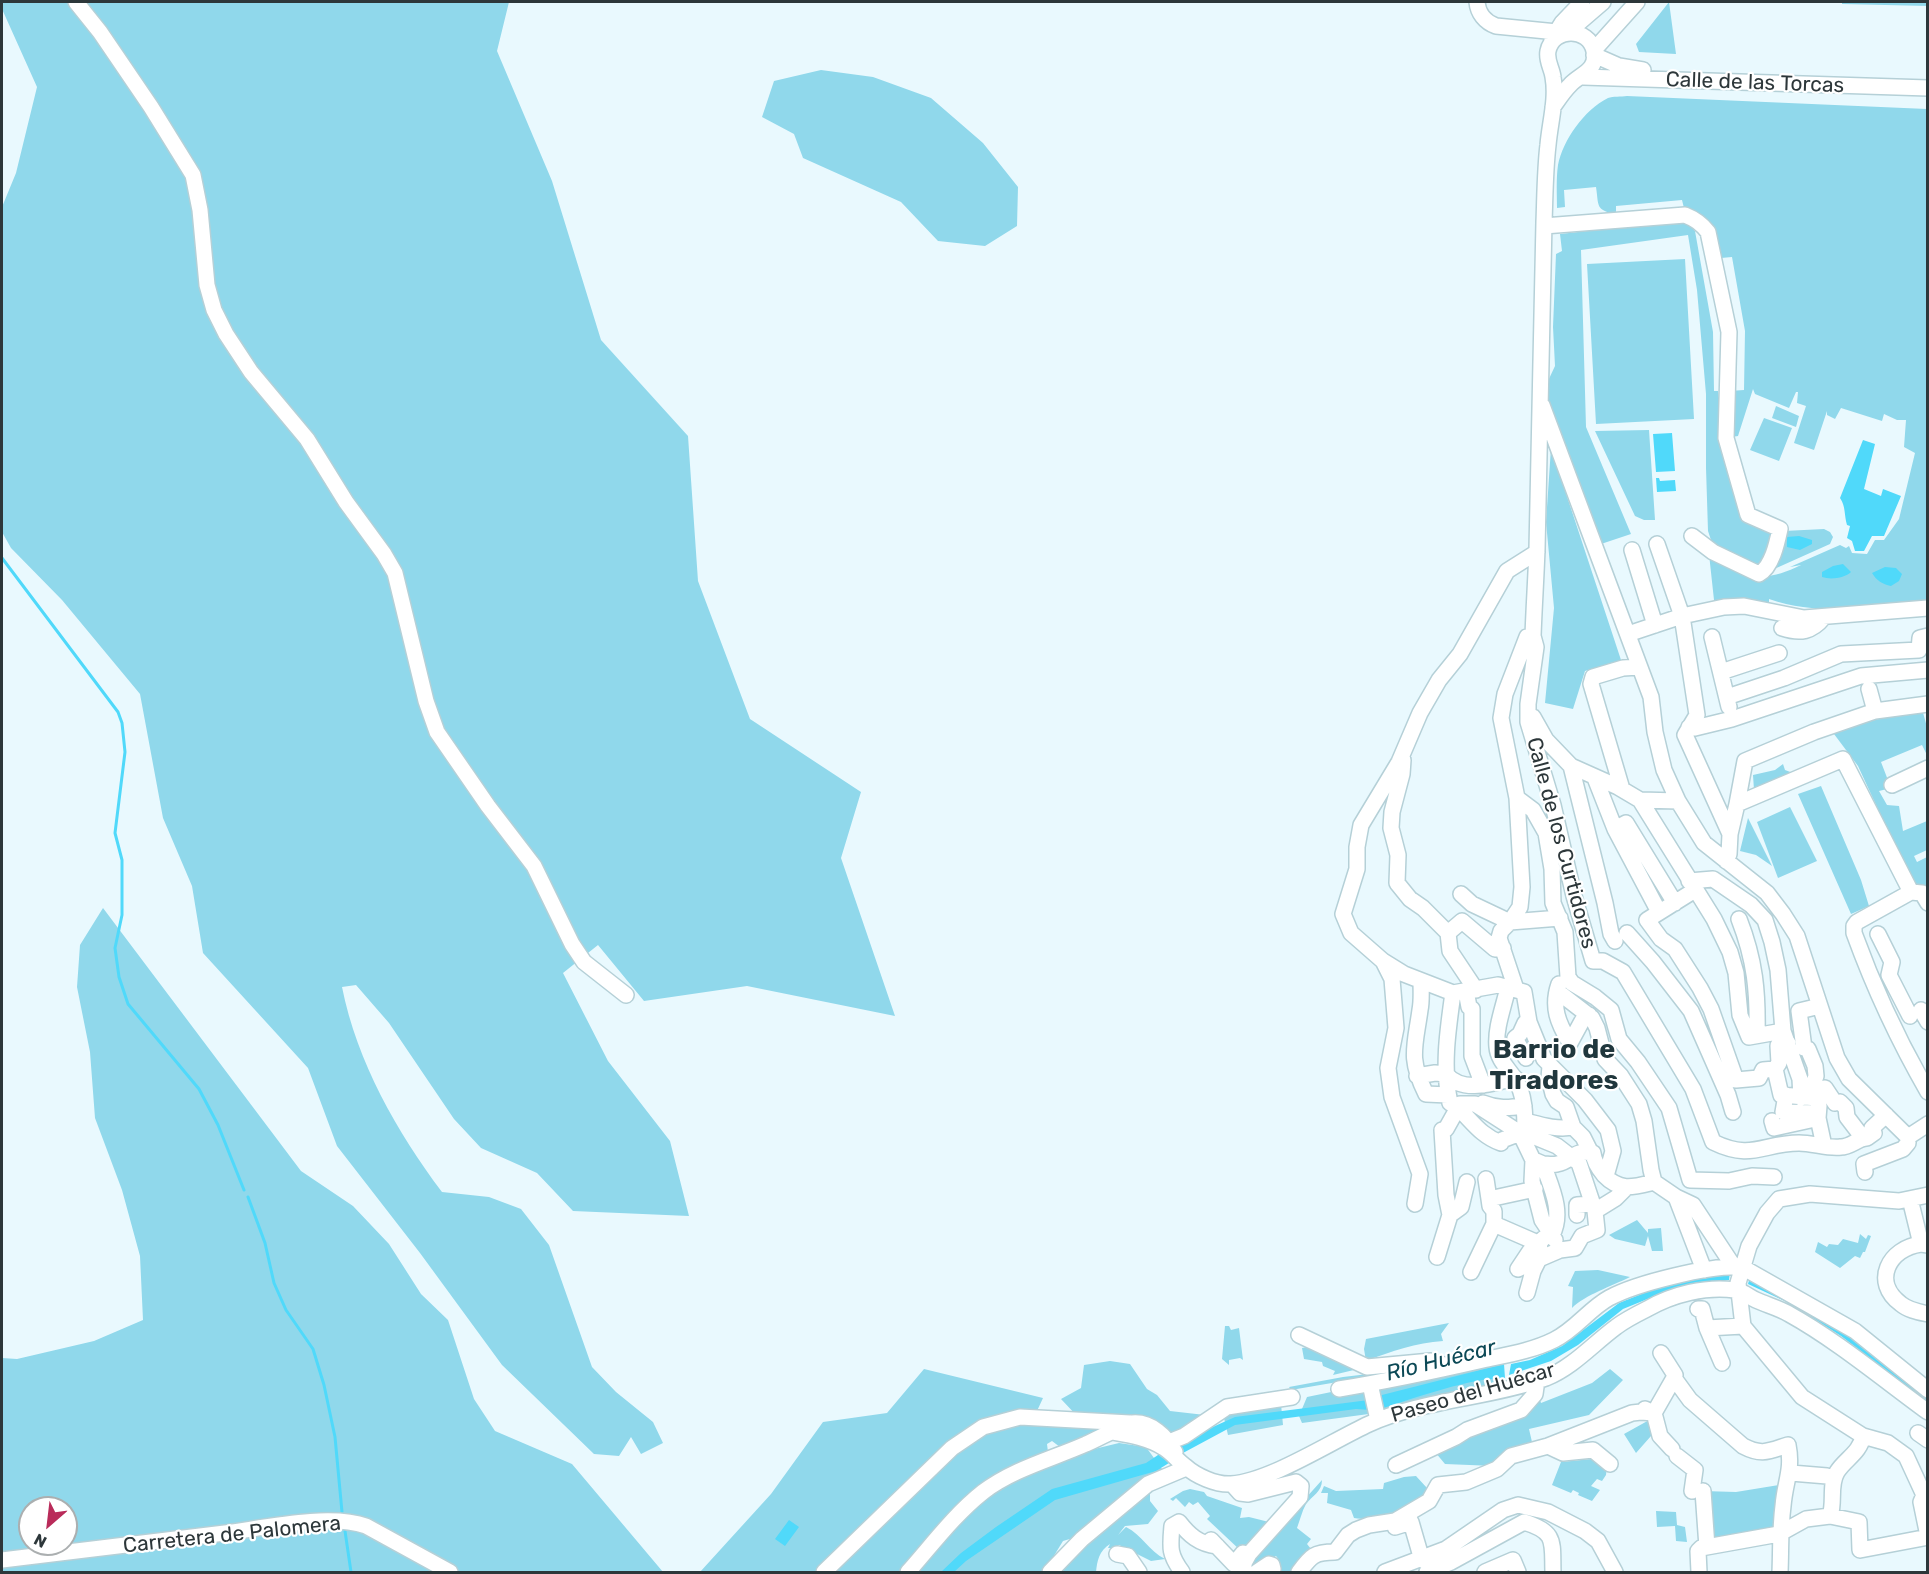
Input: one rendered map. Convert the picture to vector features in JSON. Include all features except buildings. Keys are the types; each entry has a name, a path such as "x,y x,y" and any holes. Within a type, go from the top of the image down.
{"street":[{"path":"76,2 100,32 194,175 200,210 207,285 214,310 226,334 250,372 307,439 341,495 395,573 426,700 437,732 488,806 534,866 572,944 584,962 626,995"},
{"path":"1477,2 1481,15 1490,24 1523,29 1556,39 1577,33 1586,38 1594,52 1613,64 1629,68 1793,77 1928,79"},
{"path":"1582,2 1556,39 1547,59 1552,71 1554,86 1546,167 1544,226 1533,636 1536,648 1528,704 1546,740 1571,766 1622,789 1640,800 1714,919 1730,952 1736,973 1740,1015 1749,1037 1757,1035 1786,1037"},
{"path":"1556,39 1603,2"},
{"path":"1553,107 1570,84 1591,69 1594,52 1637,2"},
{"path":"1615,28 1612,45 1615,56 1620,63 1629,68"},
{"path":"1552,71 1563,79 1580,78"},
{"name":"Calle de las Torcas","path":"1580,78 1928,88"},
{"path":"1544,226 1685,215 1702,224 1707,232 1729,332 1726,438 1748,515 1780,529 1775,548 1765,569 1759,574 1713,552 1692,536"},
{"path":"1540,398 1651,698 1655,732 1664,770 1678,801 1704,843 1767,893 1783,914 1797,936 1837,1058 1849,1079 1908,1137 1908,1143 1903,1149 1864,1164 1864,1172"},
{"path":"1657,544 1682,616 1697,715 1684,735 1730,834"},
{"path":"1632,550 1655,625"},
{"path":"1537,552 1507,571 1460,654 1439,680 1420,713 1403,755 1361,825 1357,847 1357,869 1343,914 1351,933 1383,961 1404,974 1421,981 1465,991 1498,986 1524,992 1529,1022 1545,1059 1585,1100 1608,1130 1613,1151 1604,1175"},
{"path":"1628,634 1682,616 1711,609 1744,606 1798,617 1824,618 1918,613"},
{"path":"1782,628 1795,632 1808,631 1816,627 1824,618"},
{"path":"1527,1293 1545,1242 1556,1229 1556,1201 1523,1123 1521,1090 1504,1065 1497,1048 1498,1030 1515,989 1500,933 1518,912 1522,896 1517,798 1501,718 1505,694 1527,637 1533,636"},
{"path":"1712,637 1732,719"},
{"path":"1727,697 1784,678 1841,654 1919,650 1924,637"},
{"path":"1721,672 1779,653"},
{"path":"1622,789 1591,684 1593,677 1639,667"},
{"path":"1689,727 1695,728 1732,719 1861,676 1928,670"},
{"path":"1869,689 1875,711"},
{"name":"Calle de los Curtidores","path":"1528,704 1528,723 1553,805 1574,896 1593,961 1603,961 1623,972 1693,1089 1713,1142 1728,1149 1752,1152 1799,1143 1843,1148 1886,1115"},
{"path":"1726,861 1745,762 1814,732 1875,711 1928,704"},
{"path":"1403,755 1402,774 1392,812 1391,828 1398,855 1397,883 1410,899 1423,908 1448,933 1450,951 1469,1007 1472,1009 1472,1056 1483,1085"},
{"path":"1737,804 1843,759 1922,894 1857,922 1854,926 1854,933 1872,984 1902,1047 1928,1092"},
{"path":"1571,766 1611,934 1621,937 1653,962 1691,1011 1728,1095 1733,1112"},
{"path":"1892,785 1928,768"},
{"path":"1595,778 1661,939 1675,949 1700,988 1711,1009 1736,1080 1759,1078 1763,1070 1775,1069"},
{"path":"1517,798 1537,814 1546,833 1552,869 1553,903 1565,932 1568,977 1611,1010 1619,1039 1621,1076"},
{"path":"1640,800 1678,801"},
{"path":"1615,829 1626,824 1675,903"},
{"path":"1653,916 1675,903 1692,886 1713,879 1754,908 1765,920 1778,970 1786,1037 1800,1079 1811,1102 1824,1146"},
{"path":"1461,894 1472,904 1510,922 1560,918"},
{"path":"1720,932 1754,908"},
{"path":"1739,919 1749,945 1754,968 1758,997 1757,1035"},
{"path":"1448,933 1462,921 1495,949 1503,948"},
{"path":"1878,934 1892,962 1889,975 1920,1016"},
{"path":"1383,961 1392,979 1396,1028 1388,1068 1392,1097 1420,1174 1415,1204"},
{"path":"1568,977 1560,982 1555,1010 1559,1025 1570,1042 1582,1021 1589,1016"},
{"path":"1421,981 1420,1009 1413,1054 1418,1077 1426,1094 1448,1095"},
{"path":"1465,991 1446,1036 1448,1095 1455,1111 1477,1130 1492,1140 1504,1144"},
{"path":"1557,991 1589,1016 1597,1028 1605,1059 1621,1076 1642,1112 1651,1170 1658,1184 1676,1197 1693,1205 1738,1267 1855,1331 1926,1387"},
{"path":"1799,1011 1820,1006"},
{"path":"1799,1011 1786,1037 1778,1046 1779,1063 1775,1069 1781,1095 1811,1102 1840,1102 1846,1108 1847,1117 1866,1129"},
{"path":"1772,1121 1774,1128 1811,1102 1816,1076 1815,1066 1808,1049 1804,1048 1799,1011"},
{"path":"1526,1058 1515,1038 1520,1034 1523,1025 1529,1022"},
{"path":"1619,1039 1638,1062 1669,1108 1690,1180"},
{"path":"1550,1066 1551,1089 1557,1101 1566,1107 1573,1127 1583,1137 1593,1153 1594,1162 1610,1182 1627,1187 1690,1180 1729,1181 1752,1176 1774,1177"},
{"path":"1418,1077 1435,1073 1446,1074 1449,1078 1467,1085 1483,1085 1515,1078"},
{"path":"1437,1257 1450,1215 1446,1195 1442,1130 1446,1129 1460,1104 1481,1102 1495,1108 1505,1109 1579,1164 1593,1207 1597,1230 1582,1236 1575,1248 1557,1252"},
{"path":"1475,1104 1489,1114 1523,1123 1565,1129 1573,1127"},
{"path":"1489,1114 1504,1144"},
{"path":"1504,1144 1523,1123"},
{"path":"1908,1137 1928,1124"},
{"path":"1538,1162 1560,1164 1570,1156 1584,1151 1591,1153"},
{"path":"1538,1162 1532,1181 1545,1242 1557,1252"},
{"path":"1582,1177 1604,1175"},
{"path":"1471,1272 1494,1224 1494,1211 1490,1206 1486,1179"},
{"path":"1450,1215 1461,1207 1467,1182"},
{"path":"1577,1215 1577,1205 1593,1207 1616,1198 1627,1187"},
{"path":"1489,1199 1534,1189"},
{"path":"1699,1572 1698,1551 1704,1548 1782,1533 1806,1519 1830,1516 1859,1522 1864,1539 1860,1550 1928,1537 1921,1503 1926,1494 1906,1456 1888,1443 1863,1436 1802,1397 1743,1326 1738,1267 1761,1222 1772,1205 1779,1199 1810,1194 1899,1201 1928,1193"},
{"path":"1676,1197 1706,1270"},
{"path":"1910,1199 1924,1244 1905,1248 1898,1253 1888,1267 1886,1280 1890,1292 1900,1304 1928,1314"},
{"path":"1494,1224 1545,1242 1557,1252"},
{"name":"Paseo del Huécar","path":"1339,1389 1371,1388 1519,1352 1554,1340 1578,1324 1607,1299 1642,1285 1706,1270 1738,1267"},
{"path":"1738,1286 1753,1299 1789,1314 1928,1412"},
{"name":"Paseo del Huécar","path":"1232,1484 1278,1470 1377,1417 1483,1395 1547,1377 1570,1364 1617,1326 1650,1307 1693,1292 1738,1286"},
{"path":"1698,1309 1702,1308 1707,1328 1722,1363"},
{"path":"1707,1328 1743,1326"},
{"path":"1299,1335 1367,1367 1431,1361 1451,1368"},
{"path":"1660,1352 1675,1375 1677,1373"},
{"path":"1677,1373 1654,1413 1660,1436 1695,1470 1704,1548"},
{"path":"1677,1373 1690,1400 1743,1446 1753,1452 1763,1453 1788,1445 1788,1478 1780,1572"},
{"path":"1396,1465 1467,1430 1521,1410 1535,1394 1537,1380"},
{"path":"1371,1388 1377,1417"},
{"path":"1112,1432 1141,1437 1166,1445 1184,1436 1227,1407 1292,1396"},
{"path":"1802,1397 1842,1409"},
{"path":"1609,1420 1638,1405 1654,1413"},
{"path":"1299,1572 1312,1556 1335,1551 1348,1535 1370,1525 1395,1521 1428,1501 1438,1485 1466,1482 1497,1469 1511,1456 1548,1446 1632,1413 1654,1413"},
{"path":"824,1572 952,1448 983,1427 1020,1417 1140,1424 1154,1429 1184,1465 1208,1479 1232,1484 1239,1493 1248,1494 1296,1482 1301,1486 1300,1497 1249,1554 1244,1563 1244,1572"},
{"path":"908,1572 964,1510 994,1484 1130,1423"},
{"path":"1830,1516 1832,1509 1830,1479 1861,1445 1863,1436"},
{"path":"1548,1446 1563,1453 1593,1450 1610,1464"},
{"path":"1050,1572 1082,1539 1148,1484 1184,1465"},
{"path":"1788,1478 1830,1479"},
{"path":"1424,1566 1503,1510 1518,1505 1539,1509 1572,1523 1595,1538 1615,1572"},
{"name":"Carretera de Palomera","path":"2,1560 332,1521 366,1526 450,1572"},
{"path":"1178,1566 1170,1550 1172,1526 1179,1521 1191,1536 1208,1545 1212,1541 1234,1564 1243,1553 1249,1554"},
{"path":"1348,1535 1372,1534 1411,1522 1424,1566"},
{"path":"1385,1572 1451,1562 1524,1522 1542,1527 1552,1538 1553,1572"},
{"path":"1117,1554 1128,1556 1139,1572"},
{"path":"1257,1572 1269,1564 1273,1569 1270,1572"},
{"path":"1485,1572 1515,1566"}],"shaded area":[{"path":"2,2 509,2 497,51 552,181 601,340 688,436 698,581 750,719 861,792 841,858 895,1016 747,986 644,1001 598,945 563,973 608,1061 670,1141 689,1216 573,1211 537,1173 481,1148 454,1119 389,1023 356,985 342,987 368,1069 395,1121 442,1192 489,1197 521,1209 549,1245 592,1367 616,1392 653,1422 663,1443 641,1454 631,1437 619,1456 594,1454 502,1365 420,1253 337,1146 308,1068 203,953 192,886 163,818 140,694 62,600 11,548 2,532 2,207 16,173 37,87 2,9"},
{"path":"1669,2 1676,54 1639,52 1636,44"},
{"path":"1842,2 1927,2 1928,6 1842,4"},
{"path":"821,70 873,77 931,98 983,143 1018,187 1017,226 985,246 938,241 901,202 803,158 794,134 762,117 774,81"},
{"path":"1610,97 1927,109 1927,602 1828,609 1789,605 1769,599 1769,603 1749,600 1714,600 1709,554 1713,546 1708,531 1706,394 1697,290 1688,235 1581,250 1586,427 1631,534 1595,546 1540,398 1555,366 1553,327 1556,254 1562,251 1560,234 1667,222 1689,224 1695,231 1713,332 1714,391 1718,391 1719,399 1726,400 1729,391 1744,390 1745,331 1732,257 1721,258 1717,240 1707,220 1684,208 1682,200 1616,206 1616,214 1604,211 1598,203 1596,187 1564,190 1565,207 1557,208 1558,165 1570,136 1583,118 1599,103","holes":["1753,389 1755,394 1789,408 1798,392 1797,403 1806,406 1794,443 1814,450 1827,411 1827,415 1835,419 1841,408 1882,421 1884,414 1897,420 1906,420 1904,447 1915,453 1899,519 1884,540 1875,540 1867,554 1852,553 1849,546 1846,548 1840,545 1790,567 1801,565 1783,573 1772,576 1753,576 1780,529 1748,515 1726,438 1738,436"]},
{"path":"1685,259 1694,419 1596,424 1587,264"},
{"path":"1776,406 1799,416 1796,427 1772,418"},
{"path":"1764,418 1792,428 1779,461 1750,450"},
{"path":"1649,430 1655,520 1644,520 1635,516 1595,431"},
{"path":"1672,433 1675,471 1656,472 1653,434"},
{"path":"1863,440 1875,444 1864,489 1881,496 1883,489 1901,496 1884,536 1872,536 1864,551 1855,551 1852,541 1847,538 1850,526 1847,525 1840,498"},
{"path":"1551,448 1621,660 1585,671 1573,709 1545,703 1554,608 1546,522"},
{"path":"1656,478 1660,481 1675,480 1676,491 1657,492"},
{"path":"1824,529 1833,537 1830,544 1772,570 1784,531"},
{"path":"1799,536 1812,540 1812,544 1800,550 1787,547 1787,537"},
{"path":"1843,564 1851,572 1838,578 1822,577 1822,572"},
{"path":"1885,567 1896,568 1902,574 1899,581 1891,586 1880,582 1872,573"},
{"path":"1922,709 1927,727 1927,755 1922,745 1881,762 1891,788 1879,791 1887,805 1899,806 1903,831 1927,821 1927,850 1914,856 1917,862 1927,857 1927,887 1923,889 1913,885 1858,766 1831,730"},
{"path":"1783,764 1785,770 1793,773 1754,790 1753,775 1775,770"},
{"path":"1821,786 1861,880 1869,906 1851,914 1798,794"},
{"path":"1790,807 1817,861 1778,878 1757,822"},
{"path":"1748,818 1772,866 1756,855 1740,851"},
{"path":"103,908 301,1171 353,1206 389,1244 421,1294 448,1320 474,1399 495,1431 572,1464 663,1572 2,1572 2,1358 17,1359 94,1341 143,1320 140,1256 122,1190 95,1118 90,1052 77,987 80,945"},
{"path":"1637,1220 1648,1233 1648,1229 1661,1228 1663,1251 1652,1251 1648,1236 1645,1246 1615,1239 1609,1235"},
{"path":"1860,1234 1866,1239 1868,1235 1871,1236 1865,1252 1860,1258 1855,1256 1840,1268 1815,1252 1818,1242 1827,1247 1829,1244 1838,1245 1843,1239 1858,1243"},
{"path":"1598,1270 1630,1277 1591,1295 1572,1308 1573,1287 1568,1286 1575,1271"},
{"path":"1730,1272 1729,1280 1677,1287 1623,1309 1578,1345 1551,1361 1509,1375 1511,1364 1530,1360 1562,1346 1619,1303 1659,1287"},
{"path":"1750,1277 1820,1313 1927,1393 1927,1402 1841,1336 1789,1303 1748,1284"},
{"path":"1449,1323 1441,1334 1443,1341 1404,1348 1366,1361 1364,1349 1366,1339"},
{"path":"1225,1326 1229,1326 1231,1330 1239,1328 1243,1360 1240,1358 1229,1360 1229,1365 1222,1359"},
{"path":"1308,1347 1358,1369 1333,1375 1335,1371 1323,1366 1322,1362 1304,1359 1302,1348"},
{"path":"1110,1361 1130,1364 1147,1389 1157,1395 1170,1411 1205,1415 1161,1443 1111,1414 1078,1417 1061,1399 1081,1388 1084,1365"},
{"path":"1501,1362 1494,1382 1378,1420 1376,1413 1302,1423 1299,1416 1307,1397"},
{"path":"1504,1364 1505,1378 1501,1380 1492,1379 1461,1384 1380,1409 1378,1396"},
{"path":"1419,1368 1291,1390 1289,1387 1343,1377"},
{"path":"924,1369 1043,1398 1031,1424 1107,1427 1060,1447 1052,1441 1047,1444 1049,1460 1119,1443 1146,1447 1162,1469 1119,1508 1083,1535 1063,1541 1044,1572 700,1572 771,1494 823,1422 887,1413"},
{"path":"1610,1369 1623,1380 1589,1415 1529,1429 1532,1442 1494,1466 1445,1464 1435,1452 1538,1394 1541,1403 1592,1383"},
{"path":"1369,1400 1371,1410 1356,1409 1235,1425 1183,1453 1177,1443 1235,1417"},
{"path":"1281,1404 1283,1425 1228,1435 1223,1414"},
{"path":"1651,1419 1651,1436 1636,1453 1624,1434"},
{"path":"1161,1453 1169,1463 1156,1471 1055,1500 966,1561 954,1572 941,1572 961,1553 1052,1489 1146,1463"},
{"path":"1591,1459 1607,1465 1606,1475 1602,1481 1597,1479 1591,1486 1600,1490 1592,1501 1578,1495 1579,1493 1573,1490 1571,1493 1552,1485 1561,1462"},
{"path":"1416,1476 1427,1488 1427,1496 1401,1511 1375,1519 1354,1518 1351,1510 1327,1503 1328,1493 1321,1493 1324,1486 1336,1491 1383,1489 1384,1483"},
{"path":"1322,1480 1319,1491 1306,1504 1297,1528 1311,1539 1307,1544 1311,1549 1290,1572 1273,1572 1279,1560 1276,1556 1252,1572 1250,1560"},
{"path":"1785,1484 1782,1533 1707,1547 1703,1491 1736,1492"},
{"path":"1190,1489 1204,1492 1207,1496 1242,1508 1240,1518 1249,1517 1269,1522 1241,1551 1207,1519 1210,1516 1198,1502 1193,1505 1189,1502 1185,1507 1176,1498 1173,1501 1170,1499"},
{"path":"1150,1491 1150,1501 1158,1511 1148,1524 1125,1526 1118,1535 1126,1527 1165,1559 1151,1561 1119,1545 1116,1548 1108,1548 1110,1544 1099,1556 1096,1572 1058,1572 1087,1539"},
{"path":"1656,1511 1676,1512 1677,1525 1685,1527 1687,1542 1676,1541 1675,1526 1657,1527"},
{"path":"789,1520 799,1527 785,1546 775,1539"}],"waterway":[{"path":"2,558 118,712 122,723 125,752 115,833 122,860 122,915 115,948 119,977 128,1004 199,1089 218,1125 244,1190"},
{"path":"248,1197 265,1243 274,1283 286,1310 313,1349 324,1385 335,1437 342,1512"},
{"path":"345,1531 351,1572"}],"district":[{"name":"Barrio de Tiradores","path":"1554,1066"}],"water label":[{"name":"Río Huécar","path":"1441,1361"}]}
